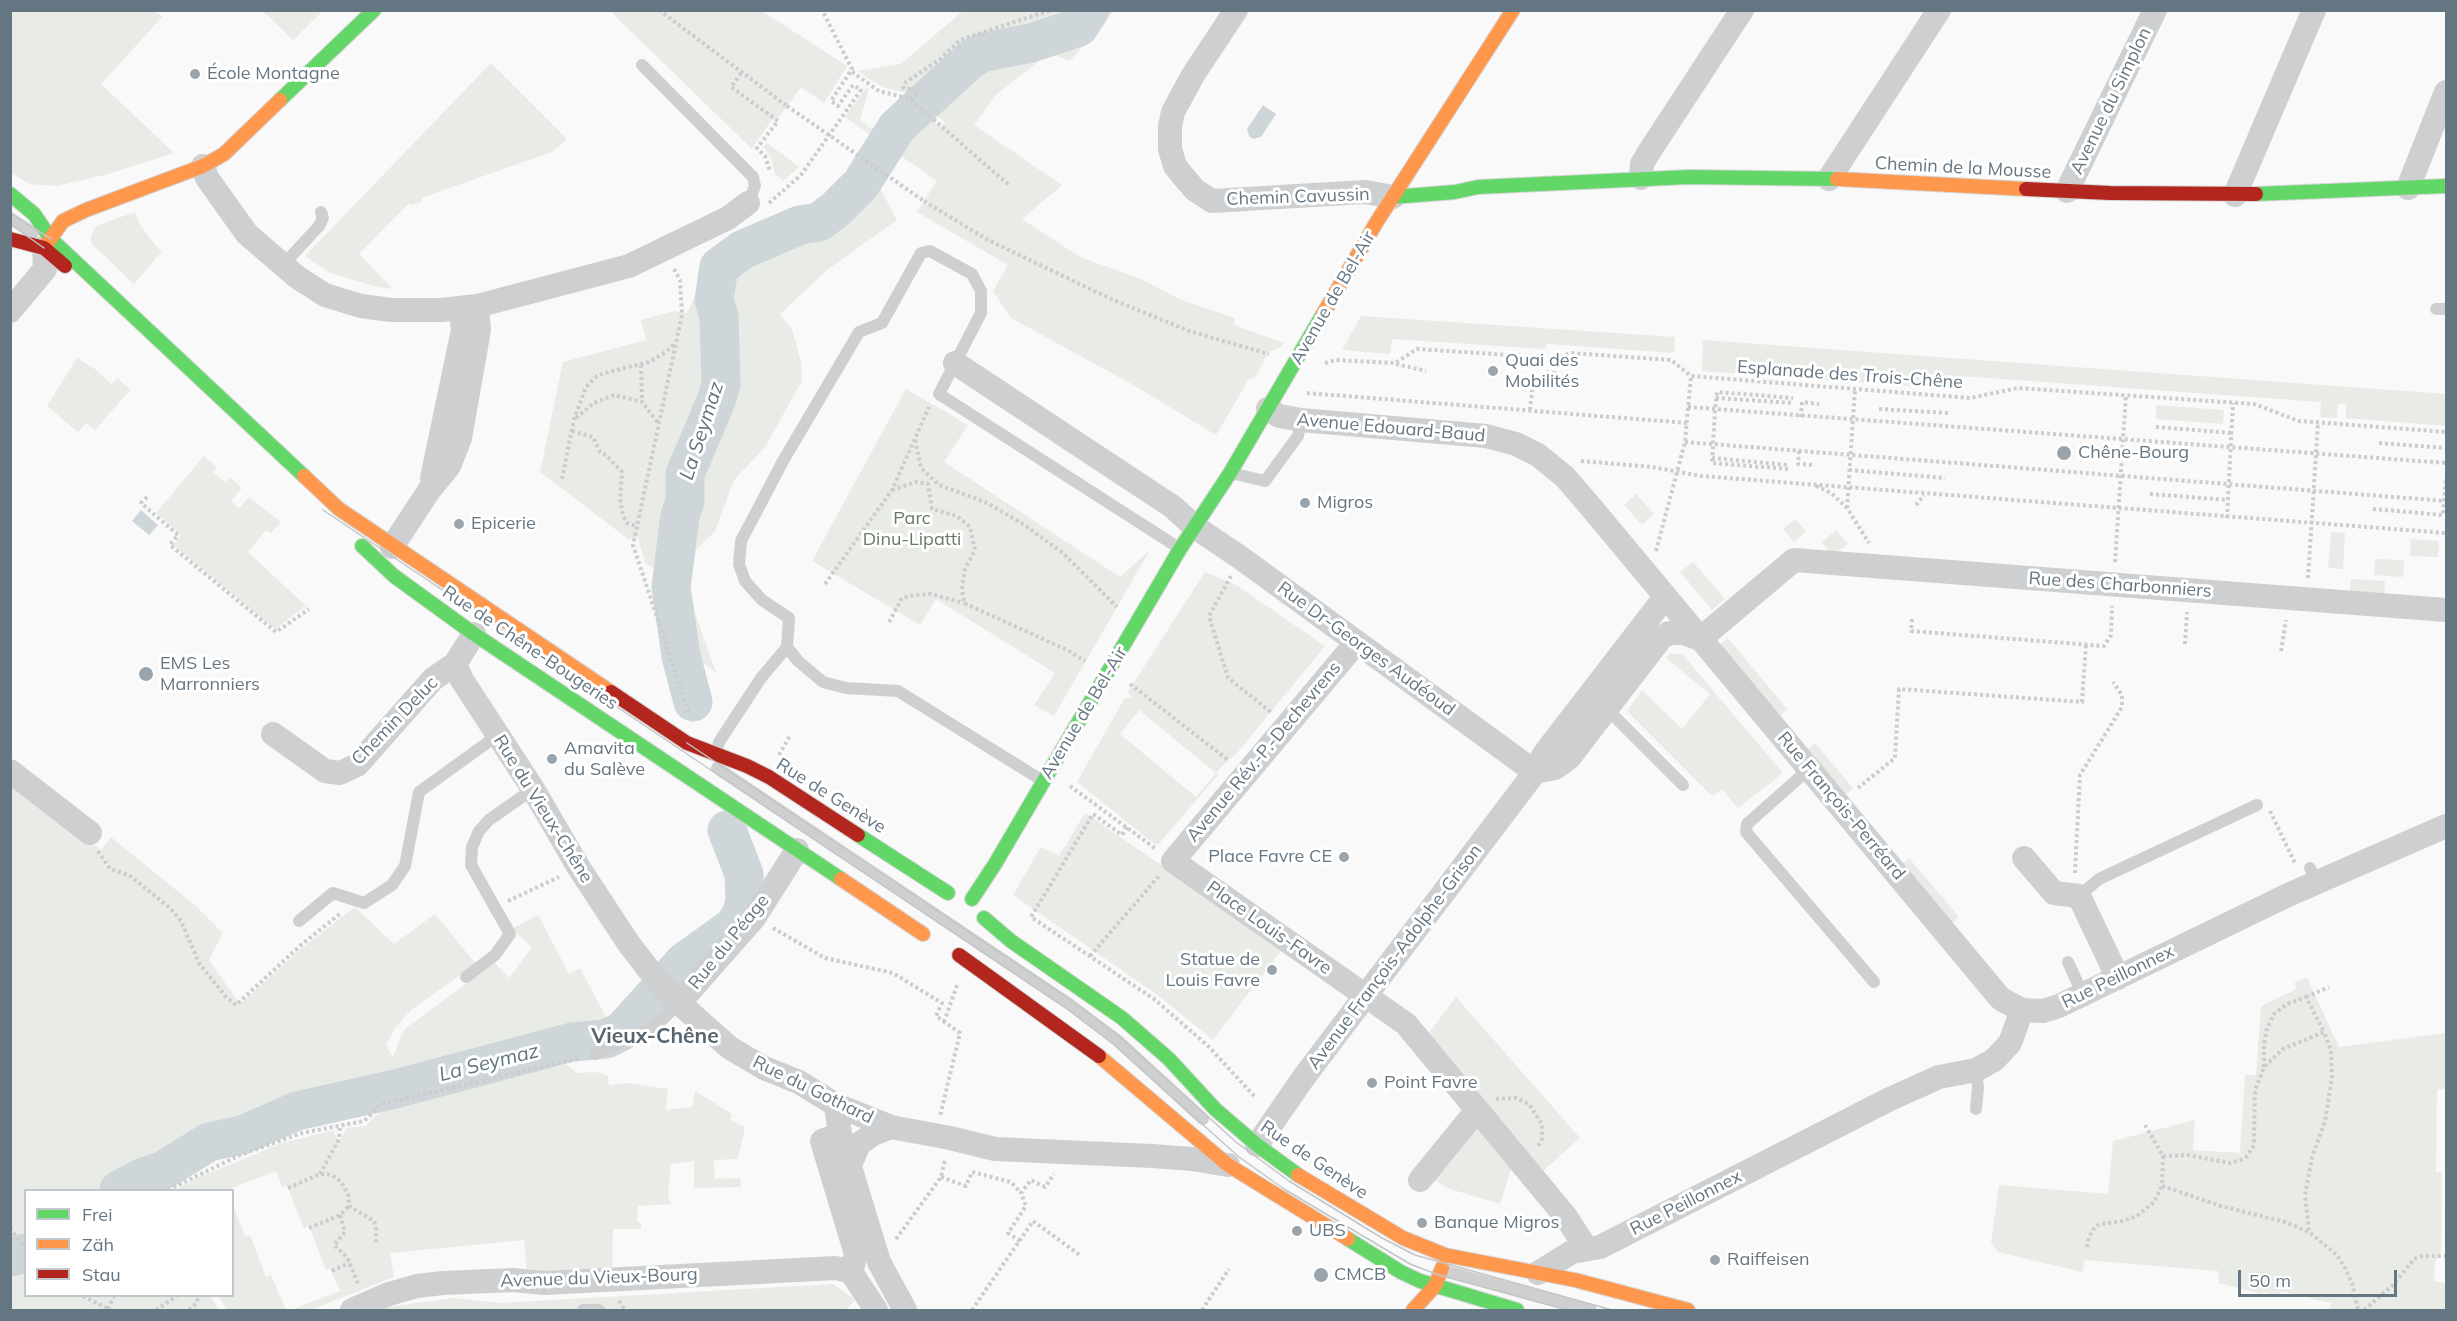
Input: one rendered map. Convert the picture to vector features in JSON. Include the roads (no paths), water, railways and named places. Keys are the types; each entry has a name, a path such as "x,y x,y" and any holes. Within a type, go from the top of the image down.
{"main road":[{"path":"10,239 44,241 63,221 71,217 203,166 224,154 374,10"},
{"name":"Avenue de Bel-Air","path":"972,899 995,864 1180,549 1230,473 1393,197 1419,165 1513,10"},
{"name":"Chemin de la Mousse","path":"1393,197 1455,192 1478,187 1641,178 1828,179 2067,191 2235,195 2446,186"},
{"name":"Chemin de la Mousse","path":"1447,180 1478,187"},
{"path":"10,194 34,214 44,241"},
{"name":"Rue de Chêne-Bougeries","path":"44,241 394,576 474,634 727,803"},
{"name":"Rue de Genève","path":"44,241 77,262 339,509 687,743 769,777 882,845 948,893 959,893 972,899 984,918 1011,941 1122,1018 1169,1059 1215,1109 1243,1154 1401,1272 1435,1286 1486,1299 1517,1311"},
{"name":"Rue de Genève","path":"727,803 923,934 936,950 959,955 1090,1048 1168,1115 1243,1154 1295,1173 1402,1238 1445,1255 1538,1273 1688,1311"},
{"path":"923,934 922,922 926,908 932,901 948,893"},
{"path":"959,955 978,943 982,936 984,918"},
{"path":"1413,1311 1435,1286 1434,1267 1445,1255"}],"street":[{"name":"Chemin Cavussin","path":"1236,10 1193,75 1173,112 1170,126 1170,149 1175,166 1183,176 1195,190 1212,201 1365,192 1393,197"},
{"path":"1641,178 1642,164 1649,152 1742,10"},
{"path":"1828,179 1939,10"},
{"name":"Avenue du Simplon","path":"2067,191 2155,10"},
{"path":"2235,195 2314,10"},
{"path":"2408,188 2446,92"},
{"path":"203,166 207,178 247,234 306,284 326,295 362,306 414,311 469,308 629,266 754,206"},
{"path":"10,311 45,269 44,241"},
{"path":"387,543 449,466 460,438 479,330 469,308"},
{"path":"955,363 1173,507 1195,527"},
{"name":"Avenue Edouard-Baud","path":"1268,409 1279,416 1301,420 1469,433 1516,444 1538,455 1565,477 1665,597"},
{"name":"Rue Dr-Georges Audéoud","path":"1195,527 1535,772"},
{"name":"Rue des Charbonniers","path":"1700,639 1794,560 2446,609"},
{"name":"Rue François-Perréard","path":"1665,597 2001,999 2022,1010"},
{"name":"Avenue François-Adolphe-Grison","path":"1243,1154 1535,772 1544,754 1665,597"},
{"path":"1535,772 1555,768 1564,763 1661,638 1669,633 1683,633 1700,639"},
{"path":"455,664 474,634"},
{"name":"Avenue Rév.-P.-Dechevrens","path":"1173,861 1245,774 1289,726 1356,643"},
{"name":"Chemin Deluc","path":"273,734 326,771 340,773 357,765 433,679 455,664"},
{"name":"Rue du Vieux-Chêne","path":"455,664 462,680 533,789 606,910 656,979 676,1000"},
{"path":"10,771 90,834"},
{"name":"Rue Peillonnex","path":"1538,1273 1572,1252 1600,1247 1919,1086 1939,1077 1976,1070 1994,1060 2010,1043 2022,1010 2043,1011 2083,995 2314,875 2446,826"},
{"name":"Rue du Péage","path":"676,1000 754,918 797,850"},
{"path":"2025,858 2054,893 2079,896 2118,978"},
{"name":"Place Louis-Favre","path":"1173,861 1406,1024 1566,1217 1587,1249"},
{"name":"Rue du Gothard","path":"676,1000 729,1048 764,1068 799,1082 836,1105 891,1127 994,1149 1152,1156 1243,1154"},
{"path":"836,1105 840,1134 879,1262 905,1311"},
{"path":"1420,1180 1477,1110"},
{"path":"1152,1156 1162,1137 1168,1115"},
{"path":"850,1165 859,1144 873,1134 891,1127"},
{"path":"840,1134 822,1141 856,1254 851,1272 876,1311"},
{"name":"Avenue du Vieux-Bourg","path":"357,1302 417,1286 443,1283 513,1280 557,1282 837,1268 851,1272"}],"lane":[{"path":"642,65 753,177 754,206"},
{"path":"283,266 319,226 323,218 321,212"},
{"path":"10,218 44,241"},
{"path":"715,755 719,742 755,687 787,647 789,618 762,600 745,581 739,564 741,541 783,461 859,332 882,323 921,253 930,251 972,274 981,291 981,313 939,394 1180,549"},
{"path":"1230,473 1265,481 1299,435 1301,420"},
{"path":"323,510 387,543"},
{"path":"787,647 798,661 824,682 846,688 898,691 1044,781"},
{"path":"1607,709 1683,785"},
{"path":"299,921 333,893 364,903 392,885 405,867 419,792 498,735"},
{"path":"687,743 692,751 1096,1024 1209,1124"},
{"path":"727,803 724,789 729,776 747,766"},
{"path":"1809,769 1747,824 1746,832 1874,982"},
{"path":"466,977 495,955 510,934 471,865 472,847 478,831 489,820 533,789"},
{"path":"2079,896 2099,879 2257,806"},
{"path":"2068,962 2083,995"},
{"path":"595,1054 656,1026 676,1000"},
{"path":"1976,1070 1978,1087 1976,1109"},
{"path":"1434,1267 1591,1311"},
{"path":"583,1311 599,1311"}],"waterway":[{"name":"La Seymaz","path":"693,702 681,656 671,587 680,516 685,501 685,474 721,385 719,317 714,300 719,267 742,250 800,225 819,222 836,209 861,184 897,127 971,59 984,52 1031,43 1079,27 1090,10"},
{"name":"La Seymaz","path":"121,1189 141,1178 162,1171 209,1142 242,1135 297,1111 395,1089 572,1042 606,1039 622,1031 684,962 734,926 742,913 745,900 744,874 727,830"},
{"name":"La Seymaz","path":"10,1257 24,1254"}],"tram line":[{"path":"10,213 51,239"},
{"path":"10,224 44,248"},
{"path":"323,510 1066,1008 1113,1044 1239,1157 1284,1189 1410,1264 1439,1275 1567,1310"},
{"path":"687,743 1071,1000 1120,1037 1236,1142 1289,1181 1382,1238 1415,1255 1612,1310"}],"place":[{"name":"École Montagne","path":"195,74"},
{"name":"Quai des Mobilités","path":"1493,371"},
{"name":"Chêne-Bourg","path":"2064,453"},
{"name":"Migros","path":"1305,503"},
{"name":"Epicerie","path":"459,524"},
{"name":"EMS Les Marronniers","path":"146,674"},
{"name":"Amavita du Salève","path":"552,759"},
{"name":"Place Favre CE","path":"1344,857"},
{"name":"Statue de Louis Favre","path":"1272,970"},
{"name":"Point Favre","path":"1372,1083"},
{"name":"Banque Migros","path":"1422,1223"},
{"name":"UBS","path":"1297,1231"},
{"name":"Raiffeisen","path":"1715,1260"},
{"name":"CMCB","path":"1321,1275"}],"district":[{"name":"Vieux-Chêne","path":"655,1037"}],"park label":[{"name":"Parc Dinu-Lipatti","path":"912,529"}]}
